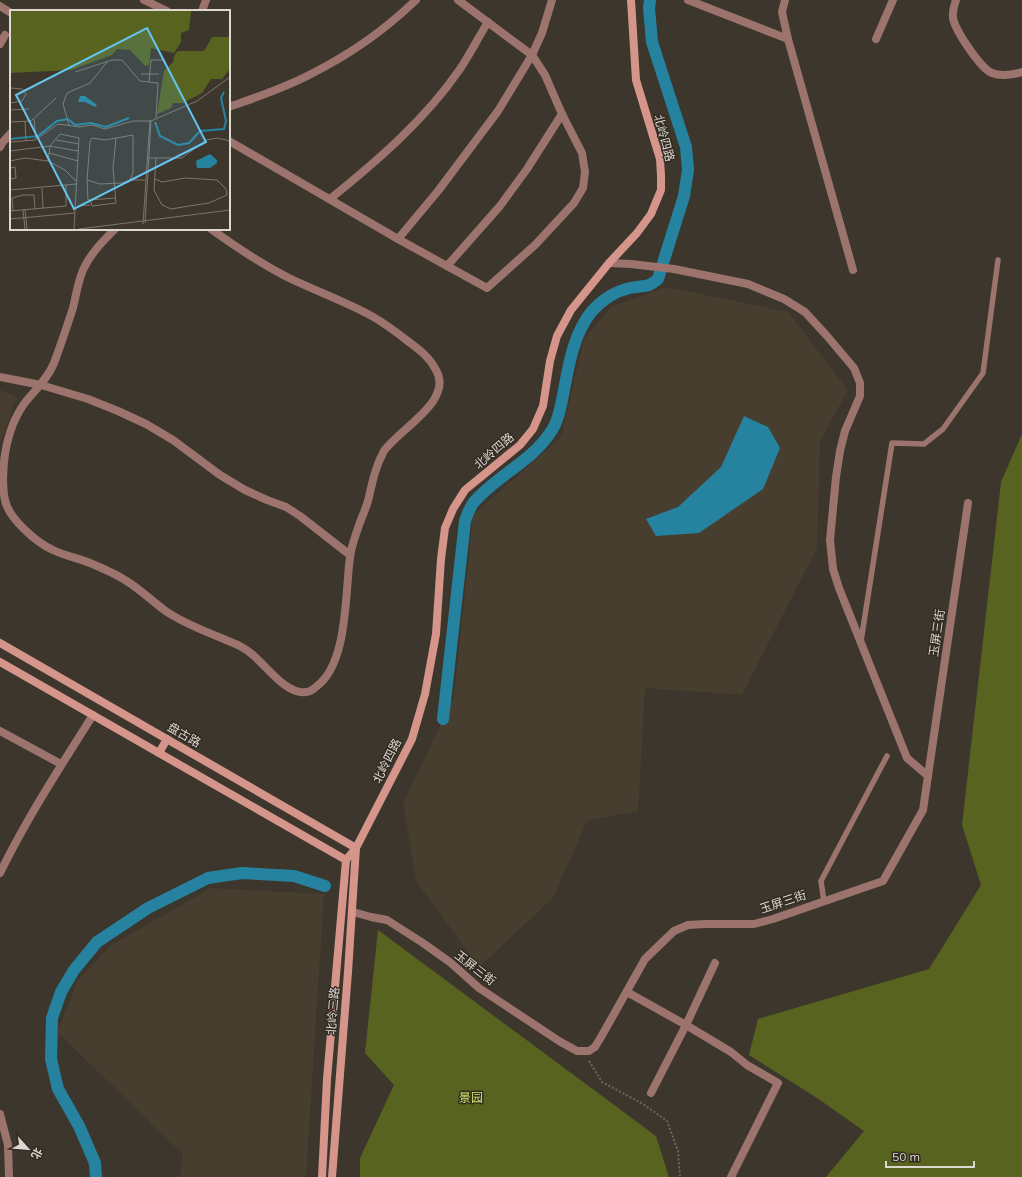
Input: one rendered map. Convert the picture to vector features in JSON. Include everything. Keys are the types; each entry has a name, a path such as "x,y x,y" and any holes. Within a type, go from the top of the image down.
{"street":[{"path":"144,0 164,10"},
{"path":"202,10 206,0"},
{"path":"230,107 311,75 350,53 379,32 416,0"},
{"path":"230,142 398,239 487,288 535,245 574,203 583,188 585,172 582,153 562,114 545,75 532,55 458,0"},
{"path":"398,239 438,191 498,112 532,55 542,32 552,0"},
{"name":"北岭四路","path":"346,860 356,848 412,739 425,694 436,634 441,559 445,528 453,509 466,490 520,446 533,429 543,406 550,361 557,336 571,310 609,263 637,233 651,214 661,190 660,159 636,80 631,0"},
{"path":"688,0 788,38"},
{"path":"785,0 782,12 788,38 853,270"},
{"path":"876,40 893,0"},
{"path":"956,0 953,7 953,18 957,30 980,64 991,72 1004,76 1022,72"},
{"path":"0,6 10,12"},
{"path":"330,199 360,175 399,140 432,105 460,69 488,22"},
{"path":"0,44 5,34"},
{"path":"447,266 500,206 527,169 562,114"},
{"path":"1,144 10,134"},
{"path":"114,230 104,239 92,254 84,269 63,338 52,368 41,385 25,403 9,436 5,455 2,506 30,535 42,545 89,563 126,580 164,610 179,619 244,648 254,655 284,685 304,693 313,690 322,682 330,671 335,660 341,640 350,555 377,466 384,452 394,439 426,410 435,398 440,387 440,376 422,351 387,325 264,265 212,230"},
{"path":"609,263 674,269 748,284 784,299 805,312 854,368 860,383 860,396 845,431 836,477 830,540 834,569 839,588 907,758 928,776"},
{"path":"0,377 41,385 88,399 146,424 173,440 220,476 245,490 286,507 350,555"},
{"name":"玉屏三街","path":"353,912 388,920 423,943 479,988 559,1042 577,1051 589,1051 595,1047 645,959 674,931 688,925 754,924 824,902 883,881 923,810 968,503"},
{"name":"盘古路","path":"0,643 356,848"},
{"path":"0,662 346,860"},
{"path":"0,873 17,839 61,764 93,715"},
{"path":"0,731 61,764"},
{"path":"159,753 167,739"},
{"name":"北岭三路","path":"332,1177 353,912 356,848"},
{"name":"北岭三路","path":"322,1177 327,1079 346,860"},
{"path":"651,1093 686,1025 715,963"},
{"path":"627,992 686,1025 731,1052 747,1065 778,1082 731,1177"},
{"path":"0,1114 8,1145 9,1177"}],"lane":[{"path":"861,643 892,443 924,444 943,429 983,373 998,260"},
{"path":"824,902 821,881 887,756"}],"path":[{"path":"586,1057 602,1082 643,1104 667,1121 678,1151 680,1177"}],"shaded area":[{"path":"666,287 788,312 848,390 820,441 817,548 742,695 645,688 638,811 587,821 553,898 479,967 416,881 403,803 454,697 473,515 561,437 584,339 611,307"},
{"path":"0,390 17,397 0,443"},
{"path":"211,888 324,894 306,1177 180,1177 183,1154 57,1032 78,980 113,944"}],"green space":[{"path":"1022,434 1022,1177 826,1177 864,1131 817,1098 749,1055 758,1019 929,969 981,885 962,825 1001,482"},
{"name":"景园","path":"378,930 656,1136 669,1177 360,1177 360,1158 394,1085 365,1053"}],"water":[{"path":"744,416 768,427 780,448 763,489 699,533 656,536 646,519 678,507 721,467"}],"waterway":[{"path":"443,719 465,521 471,506 492,484 533,452 550,433 556,423 573,349 581,329 592,311 600,303 614,294 625,289 648,285 658,279 684,196 688,170 686,147 652,42 649,8 650,0"},
{"path":"96,1177 95,1163 79,1126 58,1089 51,1059 52,1018 61,992 74,970 97,942 148,908 208,878 242,873 294,876 325,886"}]}
